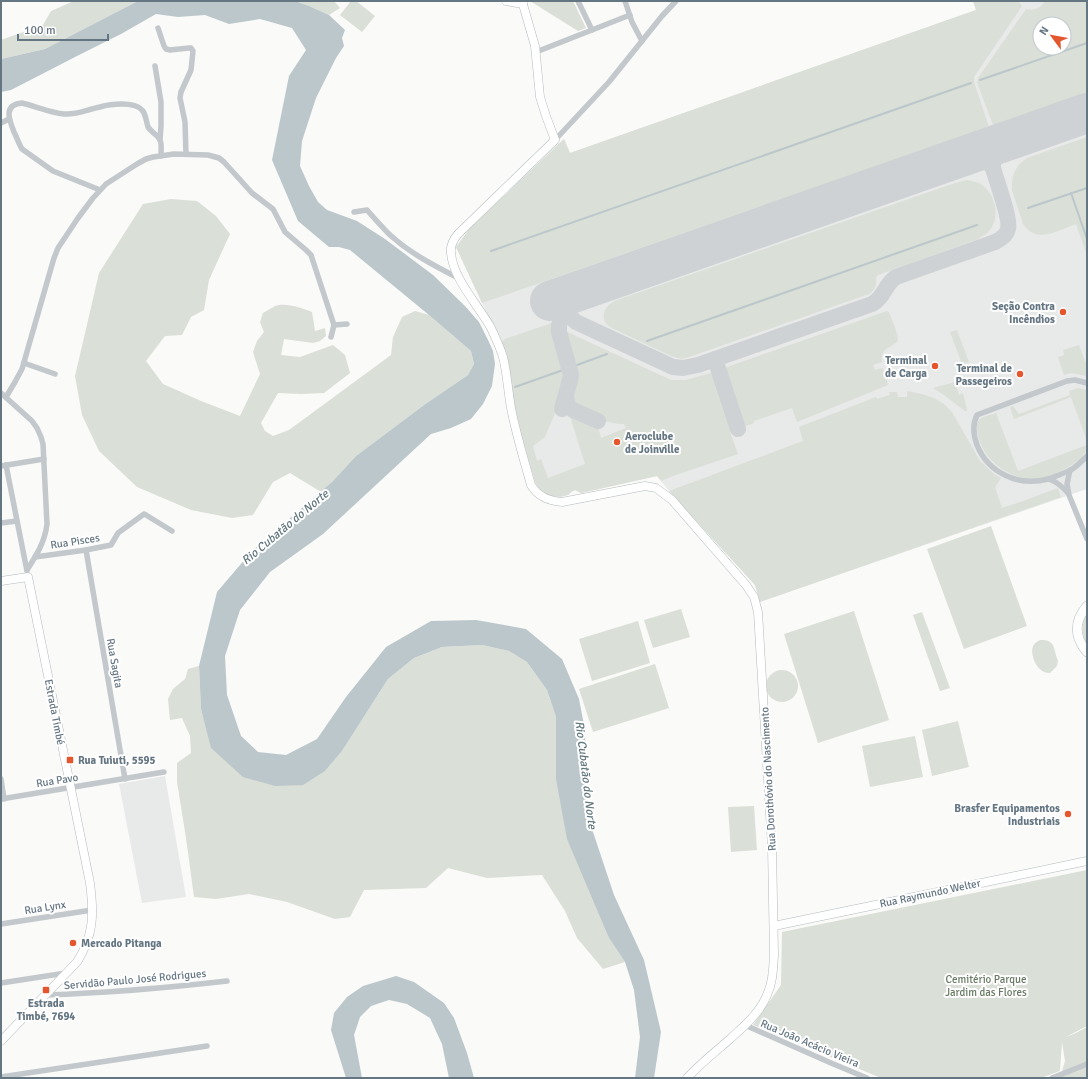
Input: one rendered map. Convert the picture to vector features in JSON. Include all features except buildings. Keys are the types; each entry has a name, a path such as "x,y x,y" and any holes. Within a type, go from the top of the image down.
{"main road":[{"path":"1087,606 1081,614 1078,624 1080,644 1087,652"}],"street":[{"path":"506,1 523,2 536,52 540,97 555,140"},
{"path":"578,1 592,30"},
{"path":"625,1 632,22 642,42"},
{"path":"460,280 451,253 454,239 463,228 555,140 609,82 675,1"},
{"path":"536,52 630,15"},
{"path":"158,28 166,49 191,48 193,51 191,70 181,92 180,98 185,122 186,154"},
{"path":"154,66 161,102 161,156"},
{"path":"100,190 53,172 27,153 19,144 9,119 10,109 17,103 22,103 61,114 68,114 100,106 128,104 142,110 148,127 160,140"},
{"path":"1,123 9,119"},
{"path":"1,581 27,573 44,540 47,524 43,444 37,428 27,415 4,395 15,382 24,363 58,248 93,198 106,184 136,164 153,157 186,154 214,156 224,162 252,192 273,209 285,232 311,255 334,325 332,337"},
{"path":"354,212 367,210 389,234 408,250 460,280"},
{"name":"Rua Dorothóvio do Nascimento","path":"460,280 486,320 503,357 515,426 531,485 537,493 551,500 562,502 639,486 659,489 672,500 746,585 751,591 757,605 770,814 774,965 770,988 760,1008 745,1025 687,1078"},
{"path":"334,325 347,324"},
{"path":"24,363 55,374"},
{"path":"1087,383 1075,380 1067,381 977,415 974,421 973,429 980,453 984,459 1002,475 1022,480 1039,481 1049,479 1070,470 1087,456"},
{"path":"27,573 17,521 3,466 44,459"},
{"path":"1070,470 1067,484 1069,495 1087,539"},
{"path":"1049,479 1058,482 1069,495"},
{"name":"Rua Pisces","path":"35,557 111,545 118,532 144,514 172,531"},
{"path":"1,524 17,521"},
{"name":"Rua Sagita","path":"86,550 125,779"},
{"name":"Estrada Timbé","path":"2,1040 77,962 85,949 91,929 92,910 90,883 27,573"},
{"name":"Rua Pavo","path":"3,799 164,772"},
{"path":"1,779 3,799"},
{"name":"Rua Raymundo Welter","path":"774,926 1087,861"},
{"name":"Rua Lynx","path":"1,924 92,910"},
{"path":"1,983 66,973"},
{"name":"Servidão Paulo José Rodrigues","path":"45,995 102,993 167,988 227,981"},
{"name":"Rua João Acácio Vieira","path":"745,1025 831,1064 867,1078"},
{"path":"1,1077 207,1046"},
{"path":"1052,1078 1087,1064"}],"shaded area":[{"path":"973,1 1087,1 1087,489 760,602 755,585 657,476 581,493 575,490 569,495 562,496 556,496 538,487 531,468 498,337 456,247 470,228 564,139 570,153 976,10"},
{"path":"165,776 186,897 142,903 119,784"}],"green space":[{"path":"74,1 138,1 45,49 1,59 1,40 43,25 51,11"},
{"path":"295,1 334,1 340,8 329,15"},
{"path":"351,1 356,1 375,16 362,32 340,15"},
{"path":"530,1 573,1 586,28 578,31"},
{"path":"973,1 1018,1 1022,6 974,77 974,82 989,127 482,303 456,247 470,228 564,139 570,153 976,10"},
{"path":"1045,1 1087,1 1087,93 993,125 977,82 978,78 1026,9 1037,9"},
{"path":"1087,137 1087,255 1076,224 1055,232 1041,235 1035,234 1029,230 1023,224 1012,190 1012,185 1013,176 1017,168 1027,158"},
{"path":"967,180 979,183 985,187 992,198 996,211 993,224 989,231 978,239 878,275 876,278 875,287 869,294 681,359 671,356 612,328 605,321 604,313 606,309 617,300"},
{"path":"171,199 197,201 216,216 230,234 209,280 204,310 191,317 182,335 165,336 146,361 163,384 240,416 260,374 253,352 257,341 264,332 260,322 263,313 279,305 299,307 312,312 315,331 325,328 326,336 320,341 313,343 284,339 281,355 300,357 333,345 345,355 350,373 324,393 278,393 261,423 265,431 273,436 289,430 391,355 393,337 402,317 415,311 429,315 471,351 474,364 468,375 424,405 356,456 321,492 290,473 273,482 253,515 232,518 191,510 137,487 99,451 82,415 75,376 99,273 143,204"},
{"path":"887,311 889,312 895,326 898,341 884,351 882,362 873,365 875,370 883,368 888,385 797,422 792,408 754,421 754,423 741,428 722,371 724,368"},
{"path":"552,323 565,370 566,381 560,401 545,437 533,446 537,461 541,459 548,478 585,464 569,413 571,412 597,423 601,438 626,428 624,424 602,420 585,414 573,405 571,400 571,392 575,382 575,373 571,355 563,332 564,330 671,380 686,380 714,372 735,430 730,432 738,454 661,481 657,476 581,493 575,490 568,495 560,497 543,492 539,489 535,482 516,417 501,343 505,339"},
{"path":"957,330 969,362 962,364 950,332"},
{"path":"1079,345 1087,366 1087,376 1071,373 1064,375 1058,357 1064,355 1063,350"},
{"path":"955,382 959,395 963,393 966,411 933,388"},
{"path":"1078,388 1087,390 1087,441 1071,397 1014,419 1010,407 1013,406 1019,414 1070,395 1069,391"},
{"path":"907,391 934,398 944,404 952,412 980,461 994,474 1001,478 995,487 1002,508 1058,488 1061,497 760,602 755,585 669,491 803,441 799,427 876,397 877,399 890,395 889,392 897,392 898,397 907,397"},
{"path":"996,413 1018,471 1087,445 1086,451 1073,464 1049,476 1033,479 1015,475 998,466 991,460 985,452 978,435 977,425 979,420"},
{"path":"991,526 1027,626 964,649 927,549"},
{"path":"681,609 690,637 653,648 644,620"},
{"path":"854,611 889,720 818,743 784,634"},
{"path":"922,612 950,688 940,691 913,615"},
{"path":"1087,613 1087,645 1082,629"},
{"path":"638,621 650,663 592,681 579,639"},
{"path":"1040,640 1049,641 1054,646 1058,660 1057,666 1050,673 1042,671 1037,666 1034,659 1032,649 1035,643"},
{"path":"482,645 509,651 527,662 547,690 556,717 556,779 609,938 625,962 603,969 577,938 565,911 542,875 487,878 448,868 426,888 364,890 350,917 335,919 287,902 249,894 216,899 194,897 177,782 177,763 191,753 190,736 182,718 170,720 168,699 173,689 185,679 188,669 199,666 201,709 212,748 325,771 342,751 388,679 414,658 442,647"},
{"path":"655,664 669,708 593,732 579,689"},
{"path":"779,670 785,670 795,677 798,686 797,692 791,699 785,702 779,702 769,695 766,689 766,683 773,673"},
{"path":"958,721 969,767 932,776 922,730"},
{"path":"915,736 923,777 870,787 862,746"},
{"path":"754,806 757,850 731,852 728,807"},
{"name":"Cemitério Parque Jardim das Flores","path":"1087,870 1087,1026 1066,1037 1087,1027 1087,1078 1060,1078 1065,1061 1062,1042 1060,1071 1041,1078 881,1078 753,1025 781,985 782,932"}],"water":[{"name":"Rio Cubatão do Norte","path":"138,1 295,1 329,15 345,30 342,38 344,46 336,58 316,98 302,141 300,166 318,202 327,210 357,221 385,239 433,275 465,306 479,322 493,351 495,364 492,386 483,404 471,419 451,428 431,434 323,534 270,572 240,610 225,656 227,695 241,736 258,752 286,755 317,739 346,697 386,647 431,621 476,620 526,629 562,659 579,699 585,730 586,811 614,895 644,960 661,1032 654,1078 635,1078 640,1037 634,990 625,962 609,938 567,839 556,779 556,717 547,690 527,662 509,651 482,645 442,647 414,658 388,679 342,751 325,771 303,785 275,786 243,777 211,748 201,709 199,666 217,592 252,551 332,482 356,456 424,405 468,375 474,364 471,351 350,250 339,247 329,247 298,221 272,160 289,76 306,50 292,28 260,19 229,24 205,15 178,17 156,14 121,34 11,90 1,92 1,59 45,49"},
{"path":"396,976 414,982 444,1003 454,1018 467,1053 474,1078 449,1078 442,1044 430,1018 407,1004 389,1000 371,1006 360,1017 354,1035 362,1078 346,1078 331,1030 334,1013 347,997 363,986"}],"waterway":[{"path":"980,80 1087,43"},
{"path":"491,251 971,83"},
{"path":"1028,208 1087,188"},
{"path":"1071,193 1087,239"},
{"path":"647,341 977,225"},
{"path":"577,365 607,354"},
{"path":"515,387 563,370"}],"taxiway":[{"path":"576,292 568,299 566,303 566,310 568,314 576,322 673,367 683,368 698,365 872,304 879,298 889,283 896,277 995,242 1005,235 1008,229 1007,217 993,168 994,154 1001,143"},
{"path":"970,154 983,158 993,168"},
{"path":"562,409 571,375 559,332 559,325 566,303"},
{"path":"715,359 738,429"},
{"path":"566,397 568,406 573,410 598,421"}],"runway":[{"path":"550,301 1087,113"}],"place":[{"name":"Seção Contra Incêndios","path":"1063,312"},
{"name":"Terminal de Carga","path":"935,366"},
{"name":"Terminal de Passegeiros","path":"1020,374"},
{"name":"Aeroclube de Joinville","path":"617,442"},
{"name":"Rua Tuiuti, 5595","path":"70,760"},
{"name":"Brasfer Equipamentos Industriais","path":"1068,814"},
{"name":"Mercado Pitanga","path":"73,943"},
{"name":"Estrada Timbé, 7694","path":"46,990"}]}
